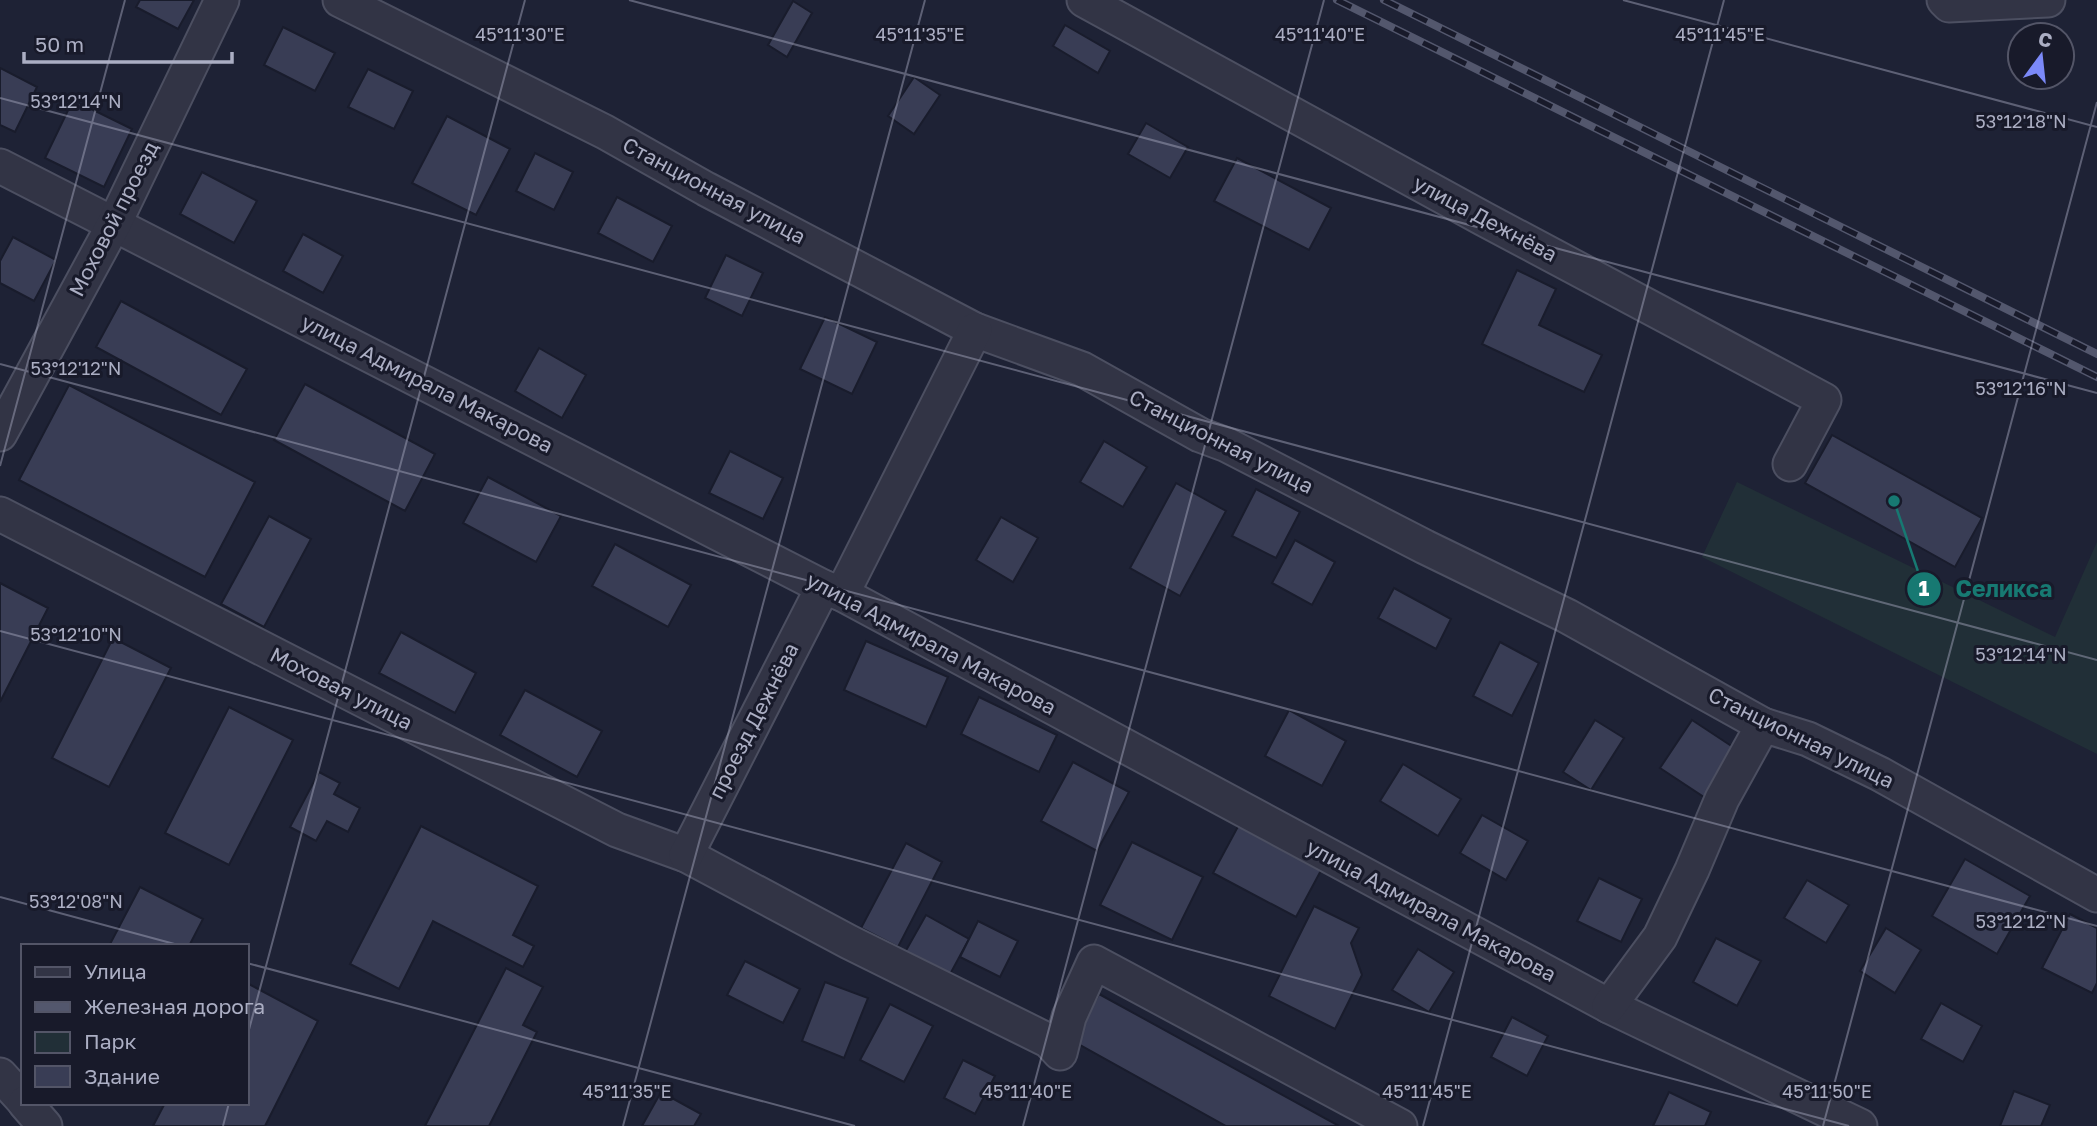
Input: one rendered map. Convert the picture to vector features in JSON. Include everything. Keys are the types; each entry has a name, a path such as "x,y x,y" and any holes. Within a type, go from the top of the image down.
{"street":[{"name":"Моховой проезд","path":"0,434 114,224 222,0"},
{"name":"Станционная улица","path":"340,0 605,132 975,330 1082,369 1200,435 1239,451 1425,547 1567,616 1763,724 1808,739 1880,774 2097,895"},
{"name":"улица Дежнёва","path":"1084,0 1824,401 1790,464"},
{"path":"1944,0 1950,5 2048,0"},
{"name":"улица Адмирала Макарова","path":"0,166 832,591 1609,1006 1860,1126"},
{"name":"проезд Дежнёва","path":"686,855 975,330"},
{"name":"Моховая улица","path":"0,514 617,830 686,855 849,942 1049,1041 1060,1054 1069,1017 1094,962 1401,1126"},
{"path":"1609,1006 1660,937 1722,799 1763,724"},
{"path":"0,1074 21,1098"},
{"path":"27,1105 45,1126"}],"green space":[{"path":"1737,482 2055,637 2097,542 2097,754 1702,557"}],"building":[{"path":"140,0 194,0 178,29 136,7"},
{"path":"793,1 812,13 787,57 768,45"},
{"path":"1065,25 1110,51 1098,73 1053,46"},
{"path":"283,27 335,53 315,91 264,65"},
{"path":"0,68 37,87 15,132 0,125"},
{"path":"368,69 413,91 394,129 348,107"},
{"path":"914,77 940,95 914,134 888,116"},
{"path":"73,100 132,129 104,187 45,158"},
{"path":"447,116 510,149 476,215 412,183"},
{"path":"1146,123 1188,147 1170,178 1128,154"},
{"path":"535,153 573,172 554,210 516,191"},
{"path":"1237,158 1331,208 1309,250 1214,201"},
{"path":"202,172 257,201 234,243 180,214"},
{"path":"617,197 672,226 653,262 598,233"},
{"path":"303,234 343,256 323,293 283,271"},
{"path":"13,237 56,260 34,301 0,283 0,261"},
{"path":"726,255 763,273 742,316 705,298"},
{"path":"1517,270 1556,289 1539,325 1602,355 1584,392 1482,344"},
{"path":"121,301 247,369 221,415 96,347"},
{"path":"825,317 877,342 852,394 800,369"},
{"path":"539,348 586,375 562,418 515,391"},
{"path":"305,384 435,454 405,511 274,440"},
{"path":"69,385 255,482 205,577 19,480"},
{"path":"1832,435 1982,518 1955,567 1805,483"},
{"path":"1104,441 1147,467 1123,507 1080,482"},
{"path":"730,451 783,478 763,519 709,493"},
{"path":"488,477 561,516 536,562 463,523"},
{"path":"1176,483 1226,511 1180,596 1130,568"},
{"path":"1256,489 1300,512 1276,558 1232,536"},
{"path":"269,516 311,539 264,627 221,604"},
{"path":"1001,517 1038,538 1013,582 976,560"},
{"path":"1295,540 1335,562 1312,605 1272,583"},
{"path":"615,544 691,585 668,627 592,586"},
{"path":"0,583 48,608 0,702"},
{"path":"1394,588 1451,619 1436,649 1378,618"},
{"path":"401,632 476,673 455,713 379,673"},
{"path":"113,638 171,668 109,787 52,758"},
{"path":"866,641 948,677 926,727 844,690"},
{"path":"1500,642 1539,663 1512,716 1473,696"},
{"path":"525,690 602,731 577,777 500,735"},
{"path":"979,697 1057,735 1039,772 961,734"},
{"path":"229,707 293,740 229,865 165,833"},
{"path":"1289,710 1346,741 1322,786 1265,756"},
{"path":"1595,720 1624,738 1591,790 1563,772"},
{"path":"1692,720 1742,753 1710,801 1660,768"},
{"path":"1073,762 1129,792 1097,851 1041,821"},
{"path":"1403,764 1461,799 1438,836 1380,801"},
{"path":"319,772 340,783 334,794 360,808 348,832 327,821 316,841 290,827"},
{"path":"1482,815 1528,841 1506,880 1460,853"},
{"path":"1242,819 1325,863 1296,917 1213,873"},
{"path":"421,826 538,886 513,935 534,946 523,967 433,921 399,989 350,964"},
{"path":"1132,842 1203,877 1172,940 1100,905"},
{"path":"906,843 942,862 898,947 861,928"},
{"path":"1965,859 2030,896 1997,954 1932,916"},
{"path":"1599,878 1642,899 1621,942 1577,921"},
{"path":"1807,880 1849,905 1826,943 1784,918"},
{"path":"140,887 203,919 190,944 110,944"},
{"path":"1314,906 1359,928 1351,943 1362,975 1335,1029 1269,996"},
{"path":"2070,914 2097,928 2097,983 2092,993 2042,968"},
{"path":"926,915 969,939 948,978 904,954"},
{"path":"978,921 1018,941 1000,977 960,957"},
{"path":"1886,928 1921,950 1895,993 1860,971"},
{"path":"1716,938 1761,961 1737,1006 1693,982"},
{"path":"1418,949 1454,972 1429,1012 1392,990"},
{"path":"745,961 800,989 783,1023 727,995"},
{"path":"506,968 543,987 523,1025 537,1032 489,1126 425,1126"},
{"path":"825,982 868,998 844,1058 802,1041"},
{"path":"248,984 318,1021 265,1126 153,1126 164,1105 248,1105"},
{"path":"1099,994 1339,1126 1226,1126 1073,1041"},
{"path":"1941,1003 1982,1026 1963,1062 1921,1039"},
{"path":"890,1004 933,1026 904,1082 860,1060"},
{"path":"1512,1017 1548,1036 1527,1076 1491,1057"},
{"path":"963,1060 995,1076 975,1114 944,1098"},
{"path":"2014,1091 2050,1105 2041,1126 2000,1126"},
{"path":"661,1092 701,1114 694,1126 642,1126"},
{"path":"1669,1092 1711,1112 1705,1126 1653,1126"}],"railway":[{"path":"1337,0 2097,377"},
{"path":"1384,0 2097,354"}],"place":[{"name":"Селикса","path":"1894,501"}]}
